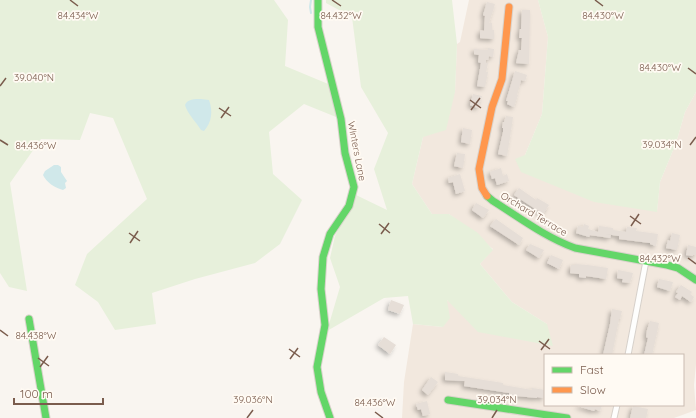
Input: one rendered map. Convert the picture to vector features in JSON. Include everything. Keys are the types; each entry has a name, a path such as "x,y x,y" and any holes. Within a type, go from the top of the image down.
{"street":[{"name":"Winters Lane","path":"318,0 318,27 341,118 345,153 354,187 349,206 330,234 323,257 321,289 325,325 317,367 321,392 330,418"},
{"name":"Orchard Terrace","path":"509,7 502,79 492,107 479,169 482,188 485,194 493,201 557,241 575,248 678,268 696,280"},
{"path":"628,354 646,261"},
{"path":"29,319 46,418"},
{"path":"448,400 566,418"},
{"path":"614,418 617,406"}],"shaded area":[{"path":"469,0 538,0 548,37 542,114 525,155 657,211 660,182 676,143 685,112 696,92 696,364 694,385 696,410 674,418 402,418 404,382 413,324 443,327 446,300 547,324 512,302 480,264 493,249 449,214 432,214 412,184 423,137 455,92 457,44 460,42"}],"green space":[{"path":"0,0 274,0 288,20 285,66 333,86 341,119 304,104 269,132 273,174 302,200 280,244 255,263 195,279 152,293 156,324 115,330 98,302 75,285 87,254 147,199 113,118 90,113 80,140 41,139 10,183 27,291 9,287 0,273"},
{"path":"326,0 452,0 457,44 455,92 446,130 423,137 412,184 432,214 449,214 478,233 493,250 480,264 512,302 547,324 553,346 478,332 447,300 450,318 443,327 413,324 408,296 384,298 327,331 340,287 330,258 335,236 356,195 387,210 374,169 388,133 361,87 352,17 326,3"},
{"path":"538,0 696,0 696,92 685,112 676,143 660,182 657,212 594,202 521,172 515,159 525,155 542,114 548,37"}],"water":[{"path":"189,100 209,100 211,108 209,124 204,131 201,130 185,105"},
{"path":"54,165 61,167 61,172 67,181 65,183 66,188 63,190 51,184 43,175 45,171"}],"building":[{"path":"487,2 495,4 489,23 492,23 494,39 480,38 480,30 484,31 485,16 483,15"},
{"path":"522,10 530,10 529,64 516,63 519,50 521,50 522,38 519,38"},
{"path":"488,48 494,49 493,57 489,56 488,60 486,60 486,63 488,63 486,72 488,72 485,87 477,86 481,63 478,62 479,55 474,54 474,49 488,50"},
{"path":"515,71 527,75 525,81 521,80 514,107 507,104 508,101 506,101"},
{"path":"473,94 482,96 478,108 470,105"},
{"path":"506,116 513,117 507,156 498,154 503,132 503,122"},
{"path":"463,128 472,130 470,144 461,142"},
{"path":"457,153 465,154 463,168 454,166"},
{"path":"501,168 503,176 507,174 509,181 497,185 495,178 492,179 490,172"},
{"path":"460,174 465,191 456,194 453,182 449,183 448,178"},
{"path":"519,188 536,200 537,198 549,205 543,214 514,195"},
{"path":"476,203 489,210 483,218 472,210"},
{"path":"496,219 523,238 519,245 490,226"},
{"path":"584,224 589,226 588,229 598,232 599,226 626,232 627,227 637,228 636,231 658,234 656,246 650,243 619,239 619,236 606,234 611,235 610,238 590,235 589,237 576,233 578,226 583,227"},
{"path":"672,233 680,235 677,250 666,248"},
{"path":"530,244 544,250 539,258 526,250"},
{"path":"688,245 696,247 696,255 686,255"},
{"path":"551,255 563,260 559,269 547,263"},
{"path":"575,264 608,268 606,279 586,276 586,278 579,277 579,274 570,273 571,265"},
{"path":"618,270 633,273 630,283 622,282 623,279 617,278"},
{"path":"659,279 673,282 670,291 657,287"},
{"path":"681,285 692,292 690,294 694,297 691,302 682,296 680,300 675,297 678,293 676,292"},
{"path":"391,300 404,305 400,314 388,310"},
{"path":"612,309 622,311 612,354 603,354"},
{"path":"650,321 659,323 652,354 644,354 648,338 646,337"},
{"path":"384,337 396,345 390,354 378,345"},
{"path":"445,372 458,374 458,376 503,383 503,385 532,390 532,388 544,390 544,398 517,397 509,395 509,393 464,386 465,381 445,380"},
{"path":"431,377 438,382 428,395 422,390"},
{"path":"427,401 430,414 423,416 421,409 418,410 416,404"},
{"path":"578,406 602,406 600,411 595,409 594,411"},
{"path":"633,406 648,409 646,418 630,418"}],"waterway":[{"path":"311,0 311,13"}],"traffic: fast":[{"path":"318,0 318,27 341,119 345,153 354,187 349,206 330,234 323,257 321,289 325,325 317,367 321,392 330,418"},
{"path":"487,196 543,233 564,244 575,248 667,265 678,268 696,280"},
{"path":"29,319 46,418"},
{"path":"448,400 567,418"}],"traffic: slow":[{"path":"487,196 482,188 479,169 492,107 502,79 509,7"}]}
